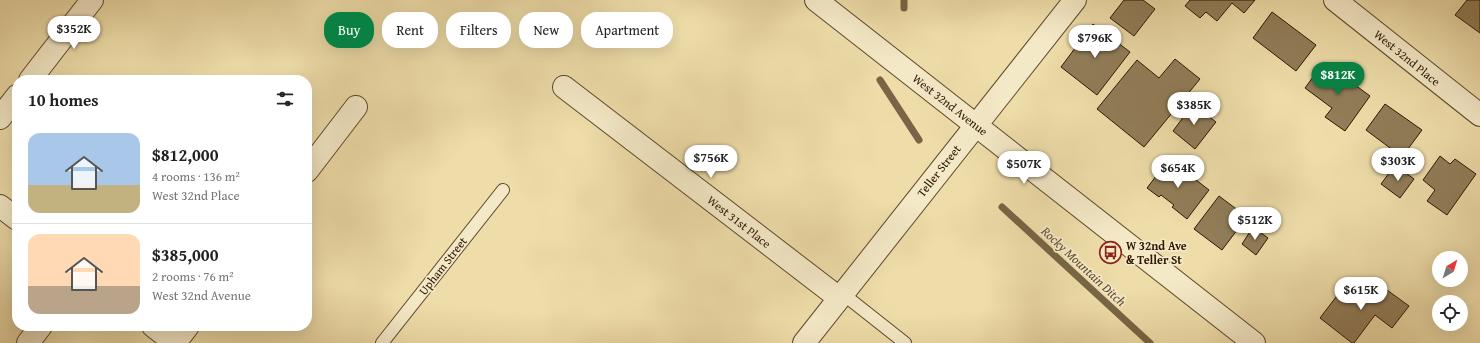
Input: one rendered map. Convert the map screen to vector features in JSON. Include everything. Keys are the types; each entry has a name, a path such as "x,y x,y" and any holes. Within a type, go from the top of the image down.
{"street":[{"path":"34,75 92,0"},
{"name":"West 32nd Avenue","path":"816,0 1254,343"},
{"name":"Teller Street","path":"804,343 1075,0"},
{"name":"West 32nd Place","path":"1335,0 1480,115"},
{"name":"West 31st Place","path":"564,87 841,296"},
{"path":"0,118 12,102"},
{"path":"312,164 356,107"},
{"path":"0,206 12,215"},
{"path":"28,343 37,331"},
{"path":"159,331 175,343 184,331"}],"lane":[{"name":"Upham Street","path":"382,343 503,190"},
{"name":"West 31st Place","path":"841,296 905,343"}],"building":[{"path":"1124,0 1143,0 1155,9 1134,36 1110,18"},
{"path":"1190,0 1255,0 1244,13 1232,3 1217,21 1206,12 1200,18 1185,6"},
{"path":"1467,0 1480,0 1480,33 1455,15"},
{"path":"1272,12 1316,45 1296,71 1253,38"},
{"path":"1093,24 1130,52 1097,95 1061,67"},
{"path":"1175,59 1200,79 1144,147 1097,109 1137,60 1159,78"},
{"path":"1324,62 1370,96 1345,131 1325,117 1332,108 1305,88"},
{"path":"1193,104 1216,122 1195,149 1173,131"},
{"path":"1385,104 1422,130 1402,157 1366,130"},
{"path":"1440,156 1450,164 1455,159 1476,174 1447,215 1427,201 1435,190 1423,180"},
{"path":"1169,159 1209,190 1187,219 1172,207 1174,205 1161,195 1159,197 1147,188"},
{"path":"1395,165 1414,179 1400,198 1381,184"},
{"path":"1219,196 1247,217 1222,250 1194,229"},
{"path":"1253,227 1268,238 1256,255 1242,244"},
{"path":"1349,280 1378,302 1387,290 1409,306 1392,328 1375,315 1354,343 1352,343 1320,318"}],"waterway":[{"name":"Rocky Mountain Ditch","path":"904,0 904,8"},
{"name":"Rocky Mountain Ditch","path":"880,80 919,140"},
{"name":"Rocky Mountain Ditch","path":"1002,207 1150,343"}],"place":[{"name":"W 32nd Ave & Teller St","path":"1111,253"}]}
